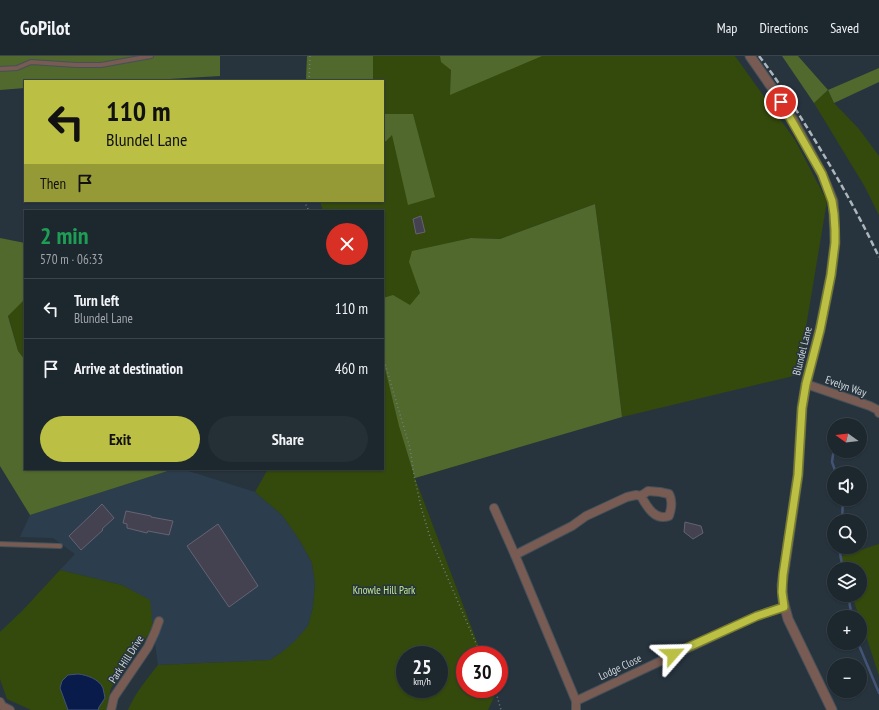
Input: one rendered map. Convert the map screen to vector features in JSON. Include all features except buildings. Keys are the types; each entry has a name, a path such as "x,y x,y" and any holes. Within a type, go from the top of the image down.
{"street":[{"name":"Blundel Lane","path":"750,56 775,92 822,174 832,201 834,214 834,258 820,330 806,384 802,408 798,475 783,575 782,592 784,607 788,619 832,710"},
{"name":"Evelyn Way","path":"806,384 870,406 879,411"},
{"path":"515,555 572,526 586,516 627,498 636,495 641,496"},
{"path":"494,508 576,701 576,710"},
{"name":"Lodge Close","path":"576,701 757,616 784,607"},
{"name":"Park Hill Drive","path":"111,710 114,696 148,647 159,621"},
{"path":"0,702 2,706 10,710"}],"lane":[{"path":"0,69 17,68 31,62 101,65 151,56"},
{"path":"0,544 60,546"}],"path":[{"path":"310,56 310,80"},
{"path":"384,360 410,448 421,507 430,537 477,646"},
{"path":"498,698 502,710"}],"shaded area":[{"path":"171,470 185,470 255,492 282,515 300,541 312,563 315,584 313,607 308,626 294,643 270,660 158,665 149,600 122,585 60,570 75,554 53,538 20,537 30,515"}],"green space":[{"path":"0,56 220,56 220,76 153,80 24,80 24,88 0,90"},
{"name":"Knowle Hill Park","path":"307,56 735,56 795,140 827,201 798,375 622,417 595,204 500,239 471,238 449,243 510,450 415,478 479,646 456,646 456,698 494,698 488,710 128,710 138,692 158,665 270,660 294,642 308,626 313,607 315,584 312,563 300,541 282,515 255,492 267,470 384,470 384,210 323,210 320,202 384,202 384,80 306,80"},
{"path":"307,56 373,56 373,80 306,80"},
{"path":"440,56 542,56 450,95 451,70 441,62"},
{"path":"782,56 798,56 828,90 814,103"},
{"path":"879,68 879,82 834,103 828,90"},
{"path":"828,90 834,103 859,129 879,156 879,215 865,187 814,103"},
{"path":"384,114 413,114 435,197 408,205 392,135 384,142"},
{"path":"595,204 622,417 415,478 399,426 384,364 384,298 393,295 410,305 420,293 409,262 412,251 471,238 500,239"},
{"path":"0,238 24,243 24,300 8,316 18,351 24,359 24,470 171,470 30,515 0,466"},
{"path":"24,300 24,359 18,351 8,315"},
{"path":"879,544 879,676 867,639 867,610 857,610 854,602 867,602 867,562 841,562 839,557 848,554 867,554 867,548"},
{"path":"60,570 122,585 150,600 153,628 111,688 106,710 31,710 7,699 0,679 0,632 23,610"}],"water":[{"path":"78,674 92,678 99,682 103,688 105,698 98,710 68,710 60,688 62,681 68,675"}],"waterway":[{"path":"833,458 833,466"},
{"path":"842,514 843,506"},
{"path":"840,554 842,562"},
{"path":"849,602 851,610"},
{"path":"861,650 879,693"}],"railway":[{"path":"759,56 785,92 808,129 854,208 879,257"}],"route":[{"path":"673,654 757,616 784,607 782,592 783,575 798,475 803,396 820,330 831,275 834,258 835,230 832,201 828,188 822,174 781,102"}]}
